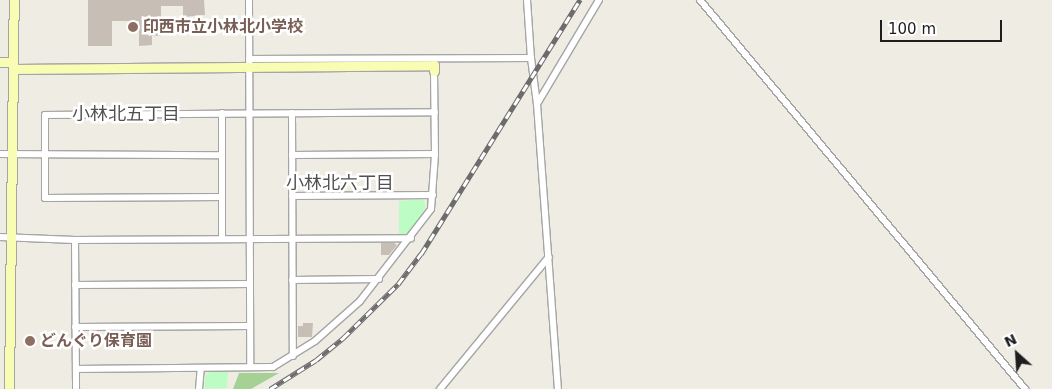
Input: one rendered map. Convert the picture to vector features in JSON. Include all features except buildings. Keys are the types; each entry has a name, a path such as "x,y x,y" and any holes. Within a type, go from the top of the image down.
{"street":[{"path":"9,389 14,237 14,0"},
{"path":"249,0 250,367"},
{"path":"527,0 531,58 537,104 558,389"},
{"path":"537,104 599,0"},
{"path":"700,0 1025,389"},
{"path":"0,62 13,66 531,58"},
{"path":"76,368 274,367 293,356 360,301 411,238 431,209 435,154 434,65 250,63"},
{"path":"222,197 45,198 45,114 434,112"},
{"path":"222,113 222,239"},
{"path":"292,113 293,356"},
{"path":"0,154 45,156 222,155"},
{"path":"292,155 435,154"},
{"path":"292,196 433,195"},
{"path":"0,237 75,240 411,238"},
{"path":"75,240 76,389"},
{"path":"440,389 548,257"},
{"path":"292,280 379,279"},
{"path":"75,285 250,284"},
{"path":"75,327 250,326"},
{"path":"200,389 201,368"}],"green space":[{"path":"423,199 426,206 414,229 409,234 399,234 399,201"},
{"path":"210,371 228,371 227,388 205,389 205,376"},
{"path":"239,373 279,373 251,389 233,389"}],"railway":[{"path":"270,389 316,360 343,338 398,284 421,254 580,0"}],"place":[{"name":"印西市立小林北小学校","path":"133,27"},
{"name":"どんぐり保育園","path":"30,341"}],"district":[{"name":"小林北五丁目","path":"126,114"},
{"name":"小林北六丁目","path":"340,183"}]}
